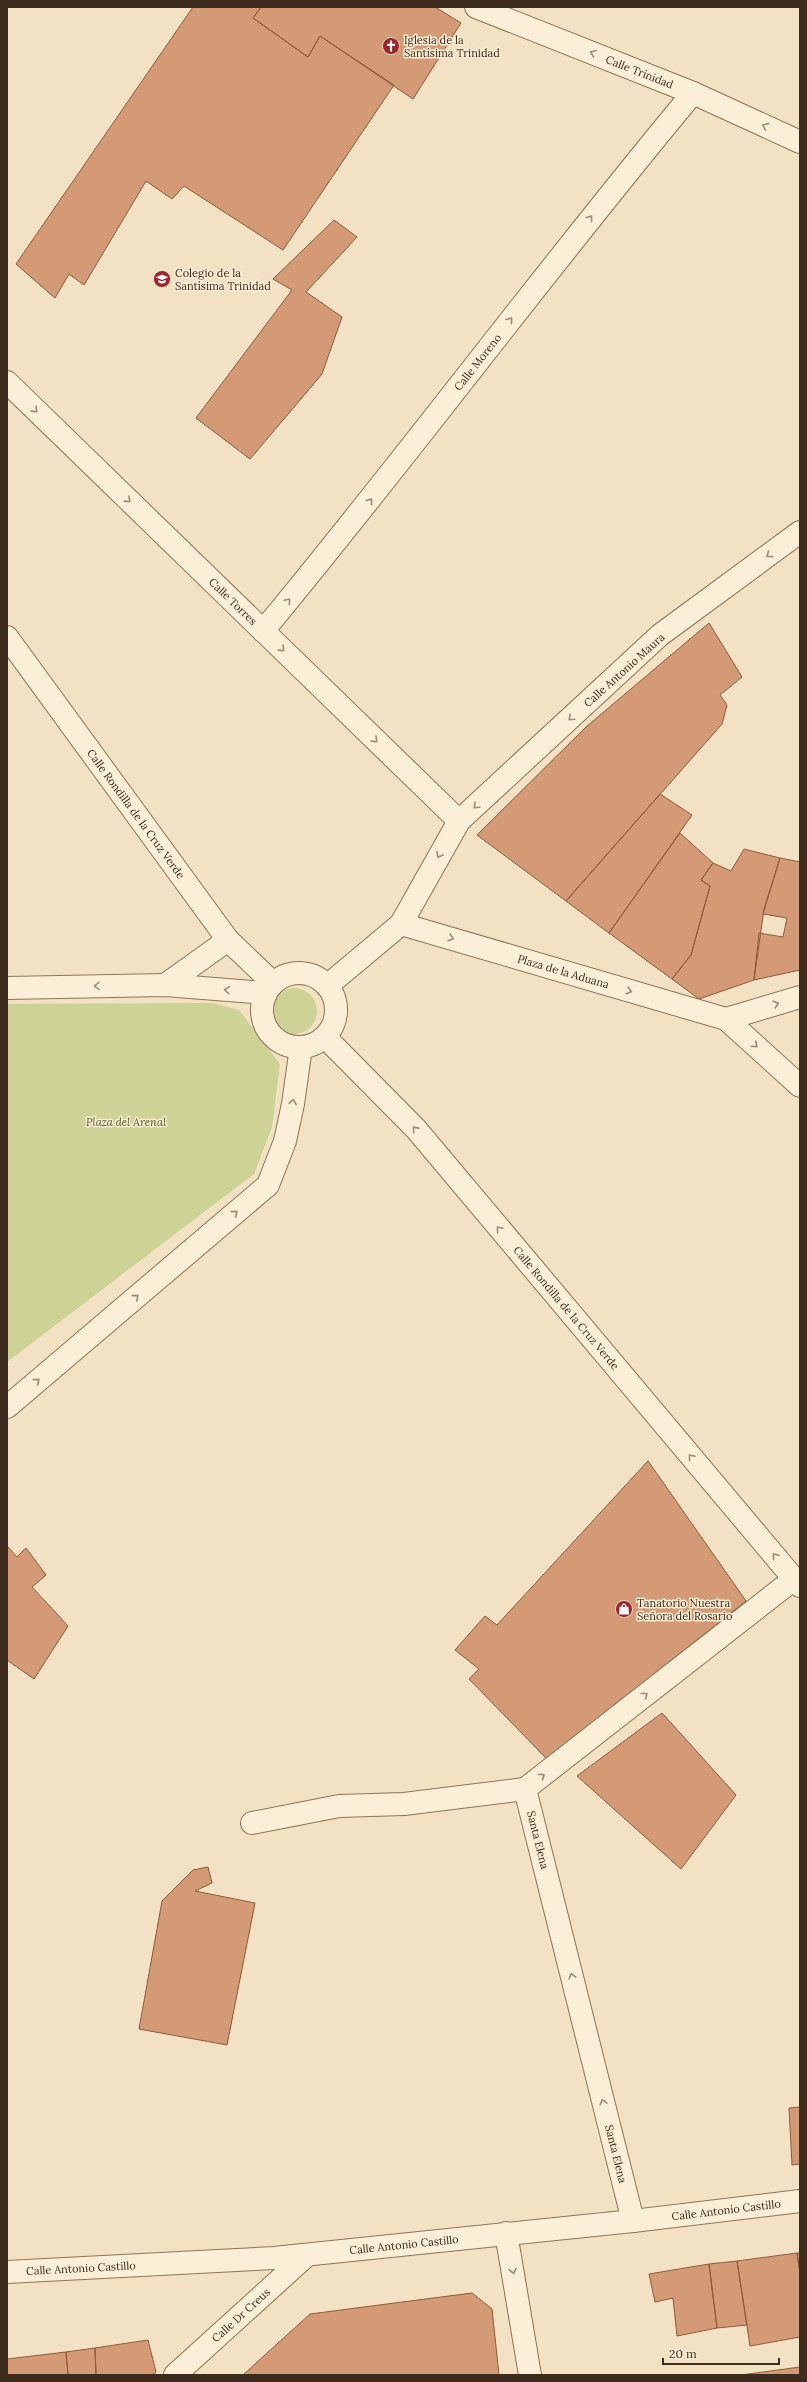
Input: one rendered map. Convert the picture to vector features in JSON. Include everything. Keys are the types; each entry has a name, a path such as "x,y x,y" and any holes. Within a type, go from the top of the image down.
{"street":[{"name":"Calle Trinidad","path":"476,7 693,93 800,142"},
{"name":"Calle Moreno","path":"263,631 359,515 603,200 693,93"},
{"name":"Calle Torres","path":"7,382 458,821"},
{"name":"Calle Antonio Maura","path":"458,821 660,635 800,532"},
{"name":"Calle Rondilla de la Cruz Verde","path":"7,637 228,940 269,988"},
{"path":"327,986 401,924 458,821"},
{"name":"Plaza de la Aduana","path":"401,924 726,1019"},
{"path":"165,985 228,940"},
{"path":"295,973 307,974 318,978 327,986 332,994 336,1012 334,1021 325,1037 318,1042 301,1047 279,1042 268,1030 262,1014 262,1003 269,988 283,976 295,973"},
{"path":"7,988 165,985 269,988"},
{"path":"726,1019 800,997"},
{"path":"726,1019 800,1086"},
{"name":"Calle Rondilla de la Cruz Verde","path":"325,1037 416,1129 797,1582"},
{"path":"7,1406 268,1185 285,1141 293,1104 301,1047"},
{"path":"252,1823 339,1806 404,1804 525,1789 797,1582"},
{"name":"Santa Elena","path":"525,1789 633,2221"},
{"name":"Calle Antonio Castillo","path":"7,2272 307,2255 506,2233 633,2221 800,2201"},
{"path":"506,2233 530,2375"},
{"name":"Calle Dr Creus","path":"175,2375 307,2255"}],"green space":[{"path":"294,988 307,992 313,998 317,1011 313,1024 307,1030 294,1034 281,1030 275,1024 271,1011 275,998 281,992"},
{"name":"Plaza del Arenal","path":"212,1003 239,1010 280,1064 272,1127 254,1174 7,1362 7,1004"}],"building":[{"path":"193,7 261,7 253,18 308,57 320,36 394,85 283,250 184,186 172,199 146,181 84,285 69,274 55,298 16,264"},
{"name":"Iglesia de la Santísima Trinidad","path":"261,7 435,7 461,23 413,99 320,36 308,57 253,18"},
{"path":"334,220 357,237 306,292 342,317 322,374 250,459 196,418 292,290 273,279"},
{"path":"709,623 742,677 720,695 727,705 722,724 566,901 477,835 586,727"},
{"path":"660,794 692,815 609,933 566,901"},
{"path":"680,833 713,863 701,880 710,886 691,955 672,979 609,933"},
{"path":"744,849 780,858 764,909 754,980 699,999 672,979 691,955 710,886 701,880 713,863 731,871"},
{"path":"780,858 800,862 800,970 754,980 759,933 783,937 787,918 763,914"},
{"name":"Tanatorio Nuestra Señora del Rosario","path":"648,1461 746,1601 547,1759 469,1679 479,1669 455,1650 485,1616 497,1625"},
{"path":"7,1546 17,1557 26,1548 46,1575 32,1587 68,1626 34,1679 7,1660"},
{"path":"662,1713 736,1795 681,1869 577,1776"},
{"path":"208,1867 212,1883 195,1891 255,1903 227,2045 139,2029 162,1901 193,1870"},
{"path":"800,2107 800,2164 792,2165 789,2108"},
{"path":"797,2253 800,2253 800,2273"},
{"path":"797,2253 800,2273 800,2337 750,2346 737,2261"},
{"path":"737,2261 747,2325 717,2328 709,2264"},
{"path":"709,2264 717,2328 677,2336 673,2298 655,2302 649,2274"},
{"path":"472,2293 492,2309 499,2375 243,2375 310,2314"},
{"path":"148,2340 156,2372 152,2375 96,2375 95,2348"},
{"path":"95,2348 96,2375 68,2375 66,2352"},
{"path":"66,2352 68,2375 7,2375 7,2359"},
{"path":"800,2367 800,2375 741,2375"}],"place":[{"name":"Iglesia de la Santísima Trinidad","path":"391,46"},
{"name":"Colegio de la Santísima Trinidad","path":"162,279"},
{"name":"Tanatorio Nuestra Señora del Rosario","path":"624,1609"}]}
